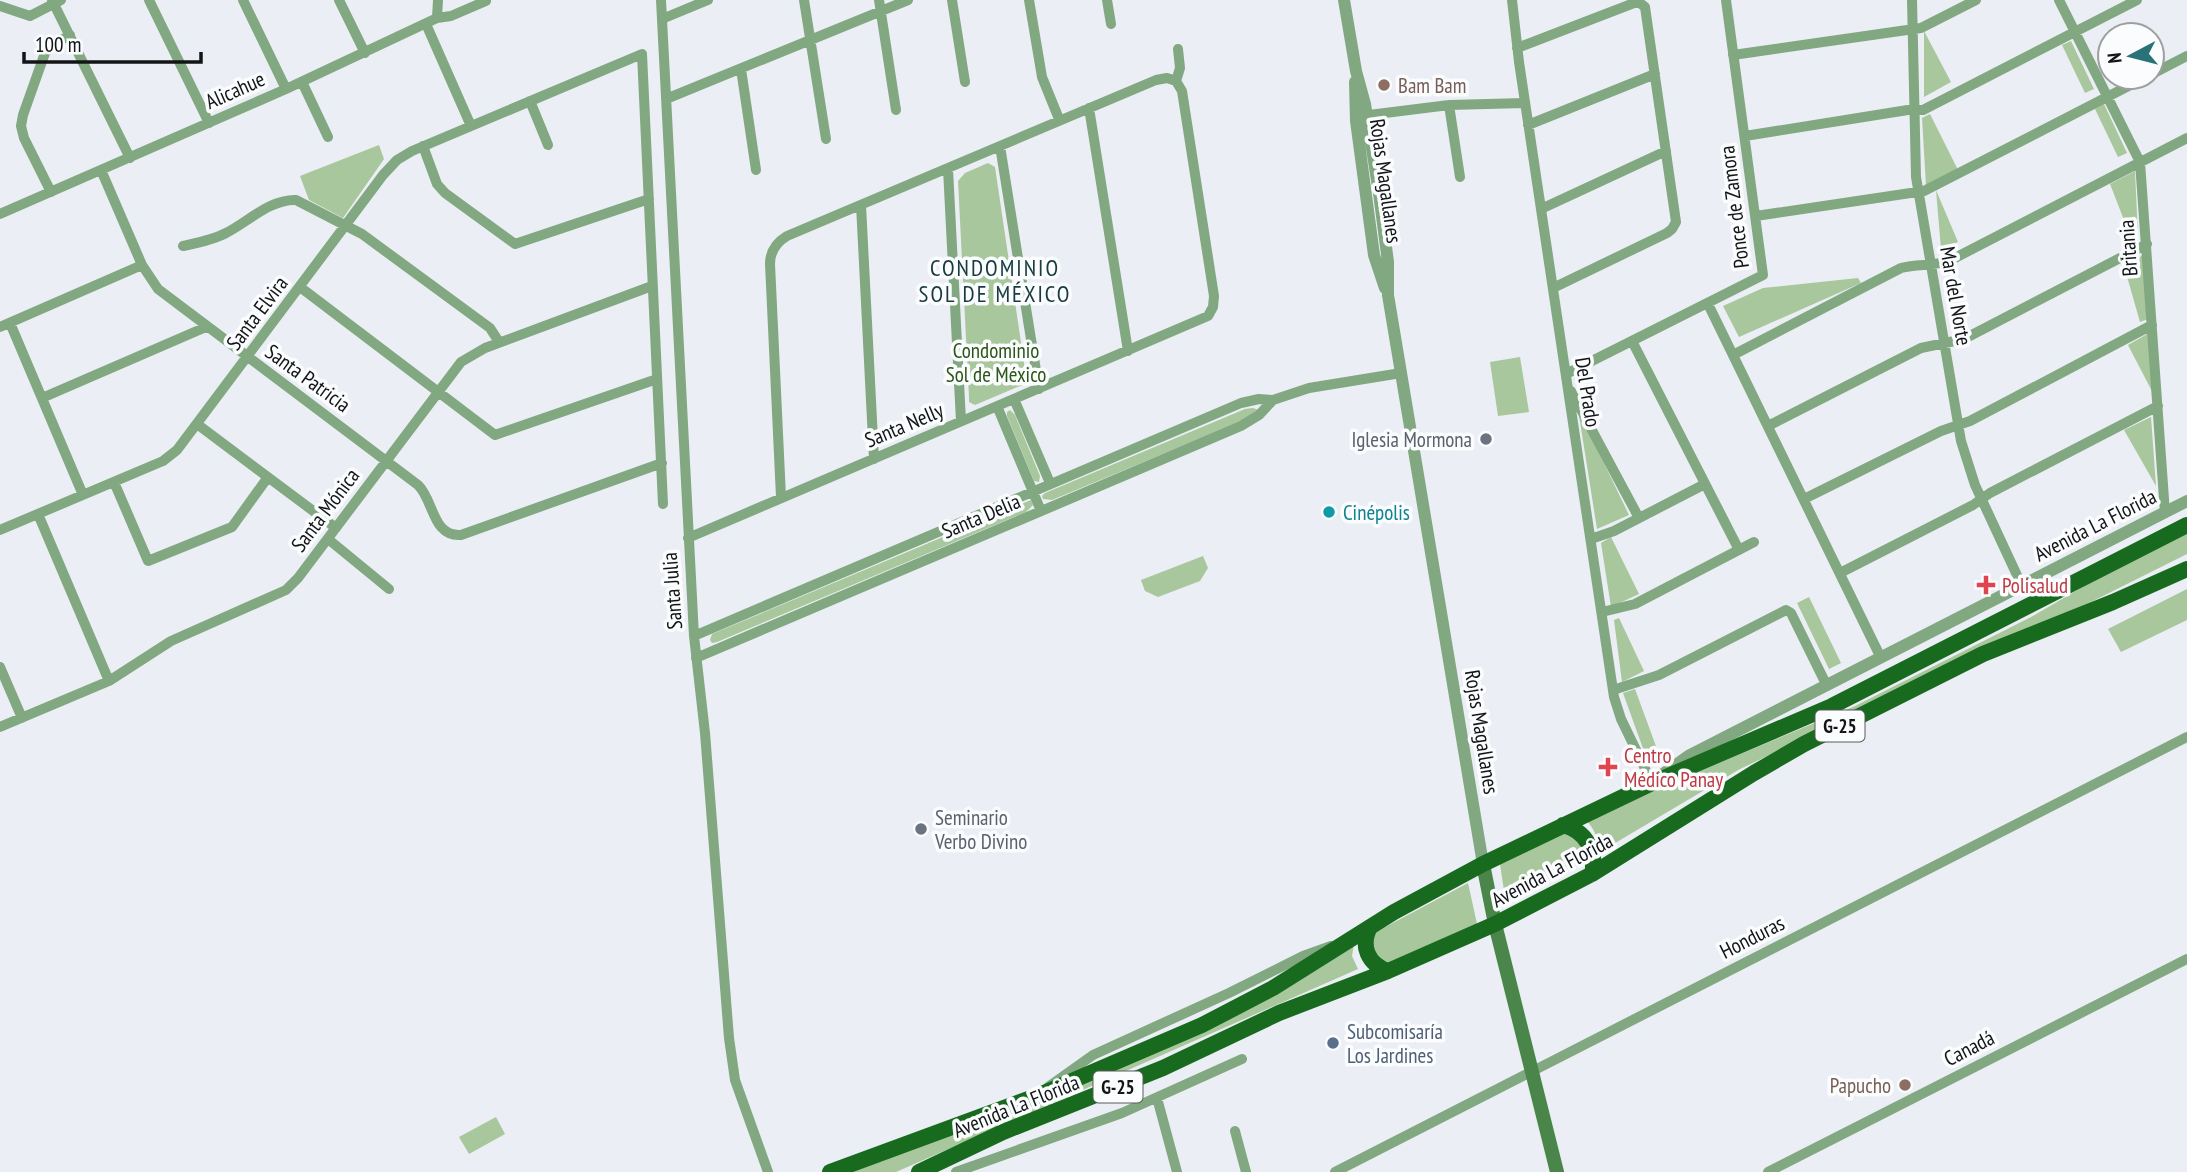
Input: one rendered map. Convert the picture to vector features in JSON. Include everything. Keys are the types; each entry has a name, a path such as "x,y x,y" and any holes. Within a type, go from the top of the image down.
{"main road":[{"name":"Avenida La Florida","path":"830,1172 1039,1095 1224,1014 1295,975 1370,927 1483,864 1652,783 1832,706 2187,525"},
{"name":"Avenida La Florida","path":"919,1172 1003,1132 1164,1068 1279,1013 1388,971 1495,924 1592,874 1804,744 1983,654 2187,569"},
{"path":"1563,825 1578,832 1587,841 1593,857 1592,874"},
{"name":"Rojas Magallanes","path":"1483,864 1495,924 1557,1172"},
{"path":"1370,927 1365,942 1367,954 1377,967 1388,971"}],"street":[{"path":"149,0 209,123"},
{"path":"243,0 286,89"},
{"path":"339,0 365,52"},
{"path":"438,0 438,18"},
{"name":"Santa Julia","path":"661,0 694,636 705,733 733,1066 741,1098 768,1172"},
{"path":"662,19 708,0"},
{"path":"804,0 826,139"},
{"path":"666,99 810,40 880,6 908,0"},
{"path":"952,0 965,82"},
{"path":"1029,0 1042,77 1059,119"},
{"path":"1107,0 1111,24"},
{"name":"Rojas Magallanes","path":"1344,0 1356,71 1374,255 1388,295 1483,864"},
{"name":"Del Prado","path":"1512,0 1528,125 1613,690 1621,719 1652,783"},
{"name":"Ponce de Zamora","path":"1567,379 1632,341 1763,275 1726,0"},
{"name":"Mar del Norte","path":"1912,0 1915,163 1958,425 1966,461 1981,499 2022,586"},
{"path":"1733,55 1924,27 1976,0"},
{"name":"Britania","path":"2059,0 2140,162 2165,513"},
{"path":"1745,136 1927,108 2137,0"},
{"path":"0,6 30,16 56,1 130,158"},
{"name":"Alicahue","path":"0,214 302,82 438,18 451,16 485,1"},
{"path":"1517,48 1634,3 1643,4 1646,10 1675,217 1674,226 1667,233 1553,288"},
{"path":"880,6 896,110"},
{"path":"426,24 471,126"},
{"path":"51,192 24,138 21,121 45,53 51,46 70,35"},
{"path":"782,496 770,264 775,247 788,236 1059,119 1156,80 1167,78 1175,81 1180,68 1178,50"},
{"name":"Santa Elvira","path":"0,529 171,456 248,358 389,167 404,155 642,54 649,199"},
{"path":"2166,67 2187,56"},
{"path":"741,69 756,170"},
{"path":"1528,125 1655,74"},
{"name":"Santa Nelly","path":"688,538 1200,321 1211,312 1214,296 1182,95 1175,81"},
{"path":"302,82 328,137"},
{"path":"1756,216 1919,193 2118,91"},
{"path":"530,101 548,145"},
{"path":"1361,116 1448,105 1525,103"},
{"path":"1448,105 1460,177"},
{"path":"1089,108 1128,351"},
{"path":"1733,355 1901,268 1951,260 2187,138"},
{"path":"423,146 437,184 445,193 515,244 649,199 663,504"},
{"path":"1000,146 1039,388"},
{"path":"1541,209 1666,151"},
{"path":"948,169 961,421"},
{"name":"Santa Patricia","path":"101,170 142,265 153,283 206,327 423,489 437,522 452,534 461,535 662,463"},
{"path":"183,246 218,237 287,200 296,201 362,234 490,328 499,342"},
{"path":"862,205 874,459"},
{"path":"1768,426 1914,351 1929,345 1964,339 2147,244"},
{"path":"83,495 42,398 5,325 142,265"},
{"name":"Santa Mónica","path":"0,727 109,681 171,641 286,590 328,539 456,367 467,357 499,342 652,286"},
{"path":"300,287 495,435 657,379"},
{"path":"1708,304 1881,658"},
{"path":"1804,499 1941,430 1958,425 2152,325"},
{"path":"42,398 206,327"},
{"path":"1632,341 1739,550"},
{"name":"Santa Delia","path":"694,636 1241,403 1259,399 1273,400 1309,388 1401,373"},
{"path":"1567,379 1639,519"},
{"path":"1014,399 1050,484"},
{"name":"Santa Delia","path":"696,658 1241,426 1259,415 1273,400"},
{"path":"997,406 1041,511"},
{"path":"1840,573 2158,406"},
{"path":"197,424 336,528"},
{"path":"114,482 148,561 232,527 268,477"},
{"path":"1591,538 1609,534 1705,484"},
{"name":"Avenida La Florida","path":"1652,783 1690,755 2187,501"},
{"path":"38,514 109,681"},
{"path":"328,539 389,589"},
{"path":"1602,612 1635,604 1754,542"},
{"path":"1613,690 1659,675 1786,610 1791,613 1827,686"},
{"path":"0,667 22,718"},
{"name":"Honduras","path":"1335,1172 2187,737"},
{"name":"Canadá","path":"1768,1172 2187,958"},
{"name":"Avenida La Florida","path":"956,1172 1101,1121 1242,1059"},
{"path":"1157,1098 1177,1172"},
{"path":"1235,1131 1246,1172"}],"green space":[{"path":"1924,31 1951,82 1924,97"},
{"path":"2071,41 2094,89 2085,93 2062,45"},
{"path":"2104,104 2127,153 2118,157 2095,109"},
{"path":"1930,114 1958,170 1926,186 1922,118"},
{"path":"379,145 384,159 343,218 309,200 300,176"},
{"name":"Condominio Sol de México","path":"988,163 995,167 1027,383 975,405 969,402 958,181 965,173"},
{"path":"2135,171 2138,236 2131,238 2110,184"},
{"path":"1936,190 1958,242 1941,249"},
{"path":"2143,255 2148,319 2140,322 2124,266"},
{"path":"1858,278 1861,283 1739,337 1723,306 1763,288"},
{"path":"2149,333 2155,397 2128,345"},
{"path":"1520,357 1529,412 1498,416 1490,362"},
{"path":"1245,409 1258,410 1247,419 1052,500 1043,499 1045,493"},
{"path":"1578,409 1629,515 1597,529"},
{"path":"1010,410 1015,415 1040,476 1039,482 1034,481 1007,416"},
{"path":"2151,417 2156,486 2124,430"},
{"path":"1031,500 1033,505 1026,512 717,642 712,643 710,640 712,634"},
{"path":"2187,533 2187,554 2049,623 1740,769 1600,852 1596,834 1585,819 1853,707 2031,617 2112,570"},
{"path":"1611,537 1639,594 1611,607 1601,543"},
{"path":"1203,556 1208,568 1200,581 1158,597 1145,591 1141,580"},
{"path":"2187,589 2187,620 2121,652 2108,629"},
{"path":"1809,597 1841,663 1829,669 1797,603"},
{"path":"1619,618 1644,671 1622,682 1614,620"},
{"path":"1635,689 1657,749 1645,754 1623,693"},
{"path":"1566,830 1580,844 1583,863 1506,904 1500,864"},
{"path":"1468,883 1477,924 1389,962 1376,959 1371,947 1374,933"},
{"path":"1354,944 1352,956 1358,969 896,1172 850,1172 1106,1074"},
{"path":"496,1117 505,1134 469,1154 459,1137"}],"place":[{"name":"Bam Bam","path":"1384,85"},
{"name":"Iglesia Mormona","path":"1486,439"},
{"name":"Cinépolis","path":"1329,512"},
{"name":"Polisalud","path":"1986,585"},
{"name":"Centro Médico Panay","path":"1608,767"},
{"name":"Seminario Verbo Divino","path":"921,829"},
{"name":"Subcomisaría Los Jardines","path":"1333,1043"},
{"name":"Papucho","path":"1905,1085"}],"district":[{"name":"CONDOMINIO SOL DE MÉXICO","path":"995,280"}]}
